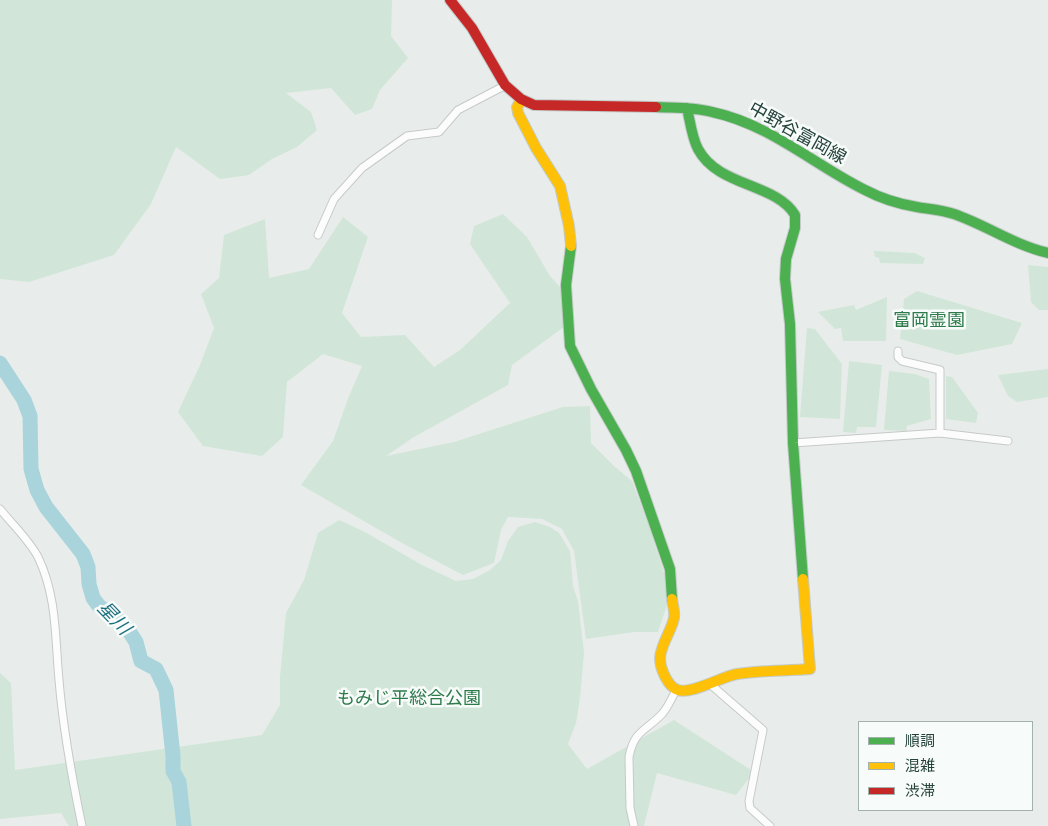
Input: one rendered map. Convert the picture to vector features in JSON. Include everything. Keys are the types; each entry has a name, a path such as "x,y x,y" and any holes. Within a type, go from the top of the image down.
{"street":[{"name":"中野谷富岡線","path":"455,2 479,39 497,76 504,86 521,100 534,105 560,107 687,108 712,111 753,124 862,188 888,200 956,214 1019,246 1048,253"},
{"path":"318,236 334,199 362,168 407,136 439,132 458,110 504,86"},
{"path":"521,100 517,107 518,113 536,148 560,186 569,226 572,242 566,286 566,301 570,326 570,346 591,390 636,471 670,570 674,618 663,644 660,659 662,670 669,683 676,690 682,691 710,684 736,674 810,669 793,443 790,324 785,279 786,258 795,228 795,215 784,202 720,172 708,164 696,148 687,108"},
{"path":"898,351 898,357 902,361 940,370 940,433"},
{"path":"793,443 940,433 1008,441"},
{"path":"0,509 38,556 53,597 65,731 82,826"},
{"path":"710,684 762,730 749,801 750,808 770,826"},
{"path":"634,826 630,808 630,749 640,731 661,714 676,690"}],"green space":[{"path":"0,0 392,0 391,36 408,58 380,90 372,109 355,115 331,88 286,93 311,112 317,130 297,147 272,159 249,175 220,179 176,147 151,204 114,255 29,282 0,279"},
{"path":"503,214 527,237 550,276 561,288 564,327 512,365 508,385 414,437 386,456 454,442 563,407 590,406 591,443 632,481 665,576 667,605 658,632 634,632 586,639 574,551 562,529 542,519 508,517 501,530 494,563 463,575 402,543 301,485 333,441 362,366 323,354 287,382 283,437 262,456 203,446 178,412 200,365 214,328 201,294 219,278 224,235 265,219 269,278 309,269 343,217 368,237 342,313 361,337 405,335 434,367 460,350 510,303 470,244 474,226"},
{"path":"874,251 915,253 925,258 923,264 880,263 879,258 875,257"},
{"path":"1028,265 1048,267 1048,310 1039,310 1031,302"},
{"name":"富岡霊園","path":"917,291 1022,323 1012,344 957,355 900,339 904,299"},
{"path":"887,297 886,341 843,341 841,328 835,329 818,312 854,305 856,310"},
{"path":"807,328 815,329 842,364 840,419 800,417"},
{"path":"849,361 882,365 876,427 857,427 856,433 843,432"},
{"path":"1048,369 1048,397 1017,402 1008,396 998,375"},
{"path":"889,371 915,374 929,379 931,419 907,426 906,431 884,430"},
{"path":"946,376 952,377 978,413 976,423 946,419"},
{"name":"もみじ平総合公園","path":"339,520 365,532 422,565 456,581 473,579 490,570 501,560 508,541 518,527 535,522 550,527 559,533 570,551 573,586 578,601 584,653 576,723 568,744 587,769 674,720 754,772 736,795 657,773 644,826 69,826 61,813 0,819 0,673 11,683 15,770 262,735 280,705 280,677 286,613 304,580 318,533"}],"waterway":[{"name":"星川","path":"0,363 24,400 30,416 31,469 37,490 46,507 83,554 88,567 89,584 93,598 99,606 121,622 129,631 136,642 141,661 156,669 166,690 173,771 179,782 184,826"}],"traffic: fast":[{"path":"656,107 698,109 733,118 772,135 844,179 876,195 903,204 954,214 1023,245 1048,253"},
{"path":"687,108 696,145 707,161 719,171 732,178 775,197 795,215 795,228 786,259 785,279 790,324 793,443 803,579"},
{"path":"571,246 566,285 570,346 591,389 636,471 670,569 672,599"}],"traffic: slow":[{"path":"521,100 517,107 518,113 536,148 560,186 569,226 571,246"},
{"path":"672,599 674,618 662,648 660,662 665,677 674,688 684,691 691,690 731,675 810,669 803,579"}],"traffic: jam":[{"path":"450,0 472,28 505,85 521,99 534,105 656,107"}]}
